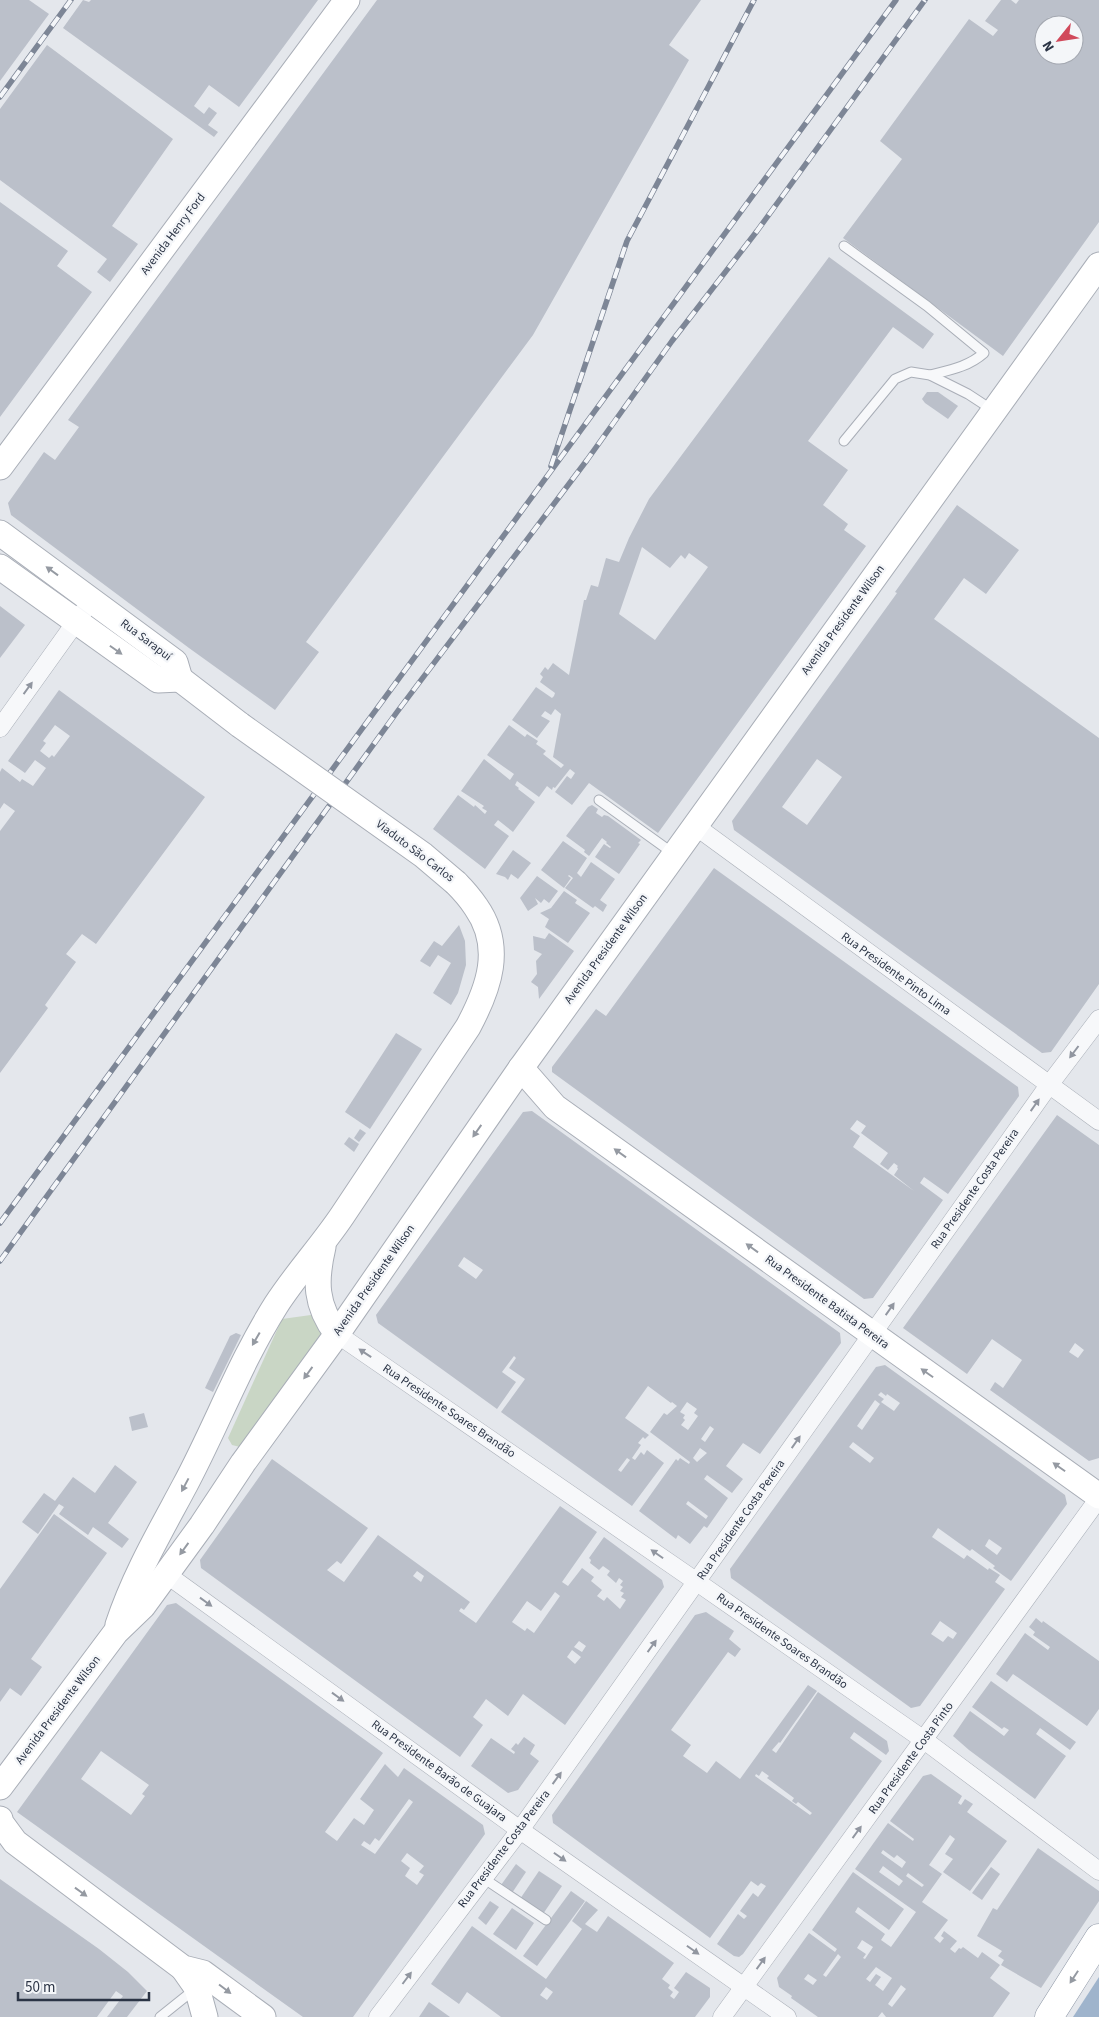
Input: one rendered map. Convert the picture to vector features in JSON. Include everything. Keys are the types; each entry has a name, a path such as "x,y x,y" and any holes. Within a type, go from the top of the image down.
{"highway":[{"path":"1048,2017 1099,1938"}],"main road":[{"name":"Avenida Henry Ford","path":"0,467 347,0"},
{"name":"Avenida Presidente Wilson","path":"0,1787 116,1632 143,1606 202,1525 244,1461 337,1334 521,1068 694,825 1099,266"},
{"name":"Rua Sarapuí","path":"0,533 175,662 180,679 158,680 0,567"},
{"name":"Viaduto São Carlos","path":"180,679 240,725 415,850 456,882 477,908 492,940 491,969 482,1000 468,1027 324,1242"},
{"name":"Rua Presidente Batista Pereira","path":"521,1068 555,1107 1099,1497"},
{"name":"Rua Presidente Batista Pereira","path":"505,1091 555,1107"},
{"name":"Avenida Presidente Wilson","path":"116,1632 132,1589 210,1437 252,1345 277,1304 324,1242"},
{"path":"324,1242 317,1273 317,1285 321,1306 329,1324 337,1334"},
{"path":"277,1304 299,1299 308,1300 321,1306"},
{"path":"0,1819 15,1842 190,1978 205,2017"},
{"path":"0,1852 19,1861 41,1863"},
{"path":"190,1978 203,1973 263,2017"}],"street":[{"path":"0,728 92,600"},
{"name":"Rua Presidente Pinto Lima","path":"694,825 1099,1122"},
{"name":"Rua Presidente Costa Pereira","path":"378,2017 520,1830 1049,1085 1099,1019"},
{"name":"Rua Presidente Soares Brandão","path":"337,1334 924,1740 1099,1871"},
{"name":"Rua Presidente Costa Pinto","path":"722,2017 1099,1497"},
{"name":"Rua Presidente Barão de Guajara","path":"166,1574 520,1830 787,2017"}],"lane":[{"path":"844,246 927,306 984,352 963,367 930,375"},
{"path":"844,441 895,379 911,372 930,375 968,394 994,411"},
{"path":"599,800 674,854"},
{"path":"483,1878 546,1920"},
{"path":"160,2017 190,1978"}],"green space":[{"path":"318,1314 326,1334 240,1447 232,1445 228,1438 282,1319"}],"water":[{"path":"1099,1977 1099,2017 1073,2017"}],"building":[{"path":"0,0 29,0 49,14 0,81"},
{"path":"83,0 89,2 91,0 318,0 239,107 209,85 194,106 204,114 209,107 217,113 208,125 218,132 214,137 63,28"},
{"path":"377,0 701,0 669,45 689,60 533,335 306,642 319,652 275,710 11,515 8,503 44,452 55,460 79,427 68,420"},
{"path":"1001,0 1011,0 1016,4 1019,0 1099,0 1099,222 1003,356 843,238 902,159 880,141 969,19 993,36 998,30 985,21"},
{"path":"47,45 173,139 112,226 138,244 110,282 97,272 107,259 0,180 0,109"},
{"path":"0,202 68,251 57,266 92,292 0,417"},
{"path":"829,257 934,334 923,349 893,327 808,441 848,470 823,505 848,524 844,530 866,546 658,833 589,783 572,805 555,792 567,776 571,779 575,773 570,769 555,788 553,787 552,790 547,786 539,797 517,781 515,785 518,789 535,802 513,832 498,820 494,825 509,836 485,869 433,829 458,795 474,807 475,805 485,814 487,811 482,808 484,806 461,791 484,759 510,780 514,774 487,755 509,725 525,737 527,734 538,741 536,744 546,751 543,754 561,768 564,765 553,757 561,714 555,709 551,715 545,711 541,716 550,721 537,738 512,720 536,687 552,698 554,696 555,693 540,682 543,677 540,674 545,667 548,670 553,663 569,675 584,600 586,600 591,585 598,587 606,558 619,562 649,499","holes":["642,547 670,568 681,555 685,559 689,553 708,567 655,640 619,614"]},
{"path":"927,392 938,392 958,406 948,419 925,403 922,399"},
{"path":"957,505 1019,550 986,594 964,578 934,619 1099,738 1099,984 1051,1052 1042,1053 734,830 732,821 897,593 895,592","holes":["817,759 842,777 807,825 782,807"]},
{"path":"0,606 25,625 0,658"},
{"path":"59,690 205,797 96,944 82,934 66,954 76,962 45,1005 48,1008 0,1073 0,831 15,811 4,803 0,809 0,772 2,768 20,782 22,779 33,786 46,768 35,760 25,773 8,761","holes":["55,725 70,736 54,757 52,755 49,758 40,751 46,743 43,741"]},
{"path":"592,805 598,809 596,813 602,817 604,815 608,816 641,840 619,874 595,857 604,844 611,847 602,838 589,856 584,852 585,850 566,836 588,807"},
{"path":"563,841 587,858 577,873 581,877 591,862 615,879 600,900 607,905 603,912 595,906 593,908 565,888 573,878 569,875 571,878 564,888 541,870"},
{"path":"513,850 531,863 518,879 511,874 508,880 496,874"},
{"path":"714,868 1018,1087 1019,1096 948,1194 924,1177 920,1183 943,1200 873,1298 864,1299 552,1072 552,1067 596,1009 606,1016","holes":["857,1120 866,1126 861,1133 888,1153 880,1164 888,1170 894,1163 898,1166 894,1175 914,1191 853,1147 860,1136 850,1129"]},
{"path":"537,876 558,891 549,903 544,899 541,903 535,898 538,904 528,911 520,898"},
{"path":"564,891 577,900 575,903 590,913 568,943 545,927 549,919 540,913 551,908"},
{"path":"459,925 465,941 466,965 458,993 451,1005 433,993 451,963 438,955 430,967 420,961 434,941 442,946"},
{"path":"549,933 574,951 539,999 538,987 531,982 537,974 536,961 542,954 534,950 533,936 545,939"},
{"path":"396,1033 422,1049 370,1129 345,1112"},
{"path":"532,1111 840,1333 841,1343 760,1454 743,1443 726,1466 743,1479 732,1493 707,1475 704,1479 728,1498 707,1528 704,1526 690,1544 678,1535 676,1539 639,1511 676,1459 678,1461 680,1458 689,1464 690,1462 650,1432 664,1413 667,1415 677,1406 672,1402 648,1386 625,1418 649,1435 645,1439 643,1437 638,1443 641,1445 632,1458 635,1460 641,1452 644,1455 647,1450 664,1463 632,1506 501,1412 525,1379 509,1368 516,1358 514,1356 502,1372 516,1382 497,1409 378,1323 376,1315 523,1112","holes":["464,1257 483,1270 476,1279 458,1266","687,1402 697,1409 694,1413 698,1416 688,1430 681,1425 685,1420 683,1418 685,1415 680,1412","710,1426 714,1429 705,1442 701,1439","700,1448 707,1453 697,1462 693,1458","627,1458 630,1460 621,1472 618,1470","688,1501 708,1516 706,1519 686,1504"]},
{"path":"1057,1115 1099,1145 1099,1458 1089,1461 990,1390 995,1382 1003,1388 1022,1360 992,1339 967,1374 903,1328","holes":["1075,1343 1084,1350 1078,1358 1069,1352"]},
{"path":"360,1129 366,1133 359,1142 354,1138"},
{"path":"349,1137 359,1144 354,1152 344,1144"},
{"path":"236,1333 241,1335 213,1392 205,1388 230,1336"},
{"path":"885,1365 1065,1495 1067,1504 1011,1581 972,1549 970,1551 938,1528 932,1537 964,1559 967,1555 988,1570 989,1568 1000,1575 995,1582 1005,1589 920,1706 911,1708 731,1578 730,1569 876,1367","holes":["881,1392 886,1396 887,1394 900,1403 894,1411 881,1402 884,1399 878,1395","875,1400 880,1404 862,1430 857,1426","853,1442 874,1458 870,1463 849,1447","989,1539 1002,1548 997,1555 985,1546","940,1621 957,1633 953,1639 948,1636 943,1642 931,1634"]},
{"path":"144,1413 148,1427 132,1431 129,1417"},
{"path":"272,1459 368,1528 341,1564 337,1561 327,1570 344,1582 378,1535 470,1602 464,1610 461,1608 459,1611 476,1623 560,1506 597,1532 562,1582 568,1586 582,1568 594,1577 591,1581 602,1590 597,1596 604,1601 607,1597 620,1609 626,1600 621,1597 624,1593 620,1591 623,1587 620,1585 623,1581 619,1578 616,1583 607,1575 610,1571 603,1566 599,1570 590,1563 591,1560 589,1558 604,1537 662,1580 664,1587 565,1725 523,1694 508,1716 486,1699 473,1717 483,1725 460,1757 201,1568 200,1560","holes":["417,1571 424,1576 421,1582 413,1576","555,1592 560,1596 534,1633 527,1628 525,1631 512,1622 527,1601 541,1611","579,1641 586,1646 582,1652 574,1647","572,1650 581,1657 575,1664 567,1657"]},
{"path":"115,1465 137,1482 108,1523 129,1539 122,1548 93,1527 88,1535 59,1514 64,1507 59,1504 38,1534 22,1522 44,1493 55,1501 73,1477 95,1493"},
{"path":"54,1514 107,1553 31,1659 42,1667 21,1696 10,1688 0,1702 0,1589"},
{"path":"176,1603 383,1753 325,1832 337,1841 354,1818 364,1825 374,1810 360,1799 385,1764 398,1777 404,1768 483,1825 485,1834 353,2017 303,2017 17,1812 167,1605","holes":["101,1751 149,1785 142,1794 145,1796 131,1815 81,1779","409,1799 413,1802 375,1854 361,1845 364,1841 370,1845 375,1838 379,1841","407,1853 424,1866 419,1872 424,1875 417,1885 405,1876 410,1868 401,1861"]},
{"path":"706,1612 734,1631 729,1639 741,1649 735,1657 728,1652 671,1730 691,1745 683,1756 707,1773 716,1761 740,1779 808,1685 817,1691 780,1743 772,1750 776,1753 818,1692 887,1741 889,1751 886,1755 854,1732 850,1738 882,1761 739,1957 734,1956 717,1944 738,1914 744,1919 747,1916 740,1911 753,1893 758,1897 766,1886 761,1883 758,1886 751,1881 710,1938 553,1823 552,1815 695,1615","holes":["762,1771 769,1776 767,1778 794,1798 792,1801 796,1804 798,1802 812,1813 810,1815 755,1776 756,1774 759,1776"]},
{"path":"1036,1618 1099,1661 1099,1709 1087,1726 1013,1674 1007,1682 996,1674 1025,1633 1048,1650 1050,1647 1033,1635 1035,1632 1029,1627"},
{"path":"991,1681 1076,1742 1070,1750 1040,1728 1036,1734 1066,1756 1035,1799 953,1736 970,1711 1004,1736 1009,1730 1004,1727 1002,1729 972,1707"},
{"path":"524,1737 535,1745 530,1754 539,1761 518,1790 508,1793 471,1766 491,1738 514,1754 515,1752 511,1749 516,1743 518,1745"},
{"path":"931,1774 962,1796 958,1803 961,1805 965,1799 973,1804 967,1812 1007,1841 970,1891 943,1872 953,1859 945,1854 955,1839 950,1835 929,1865 942,1874 922,1902 948,1920 934,1938 940,1943 944,1938 941,1936 944,1931 957,1941 950,1949 955,1953 959,1948 963,1947 978,1958 982,1952 1000,1965 990,1978 1010,1993 993,2017 886,2017 882,2012 878,2017 818,2017 779,1987 777,1978 809,1933 835,1952 837,1949 812,1930 853,1872 904,1909 889,1930 858,1907 855,1912 885,1934 881,1940 891,1947 916,1912 855,1869 888,1823 913,1841 914,1839 890,1821 923,1776","holes":["883,1850 894,1858 897,1855 906,1862 902,1868 881,1853","883,1866 903,1881 899,1886 879,1872","908,1873 924,1885 922,1887 906,1876","862,1940 873,1947 865,1959 863,1958 866,1954 857,1948","838,1954 841,1957 826,1977 823,1975","876,1967 892,1978 883,1991 875,1985 881,1977 876,1974 870,1982 866,1979","808,1974 817,1980 813,1985 804,1979","901,1985 906,1989 892,2007 888,2004"]},
{"path":"1038,1848 1099,1891 1099,1901 1041,1988 1001,1965 1004,1960 998,1956 1002,1951 977,1936 993,1908 997,1910"},
{"path":"516,1864 526,1872 512,1893 501,1885"},
{"path":"991,1867 1000,1874 982,1900 972,1893"},
{"path":"539,1871 562,1886 543,1914 520,1899"},
{"path":"0,1879 99,1949 128,1972 147,1991 127,2017 107,2017 123,1996 116,1991 97,2017 0,2017"},
{"path":"571,1891 585,1901 537,1966 523,1956"},
{"path":"490,1901 499,1907 486,1925 478,1918"},
{"path":"586,1901 598,1910 585,1924 597,1932 608,1916 674,1963 662,1979 670,1985 668,1988 673,1992 670,1996 674,1999 679,1992 674,1988 686,1972 710,1988 710,1997 695,2017 501,2017 467,1992 459,2004 431,1984 472,1926 546,1979 582,1929 572,1921","holes":["546,1987 553,1992 547,2000 540,1995"]},
{"path":"512,1908 534,1923 516,1950 493,1934"},
{"path":"429,2002 450,2017 419,2017"}],"railway":[{"path":"0,97 71,0"},
{"path":"551,466 627,241 754,0"},
{"path":"0,1223 896,0"},
{"path":"0,1261 397,712 587,460 672,341 757,231 925,0"}]}
